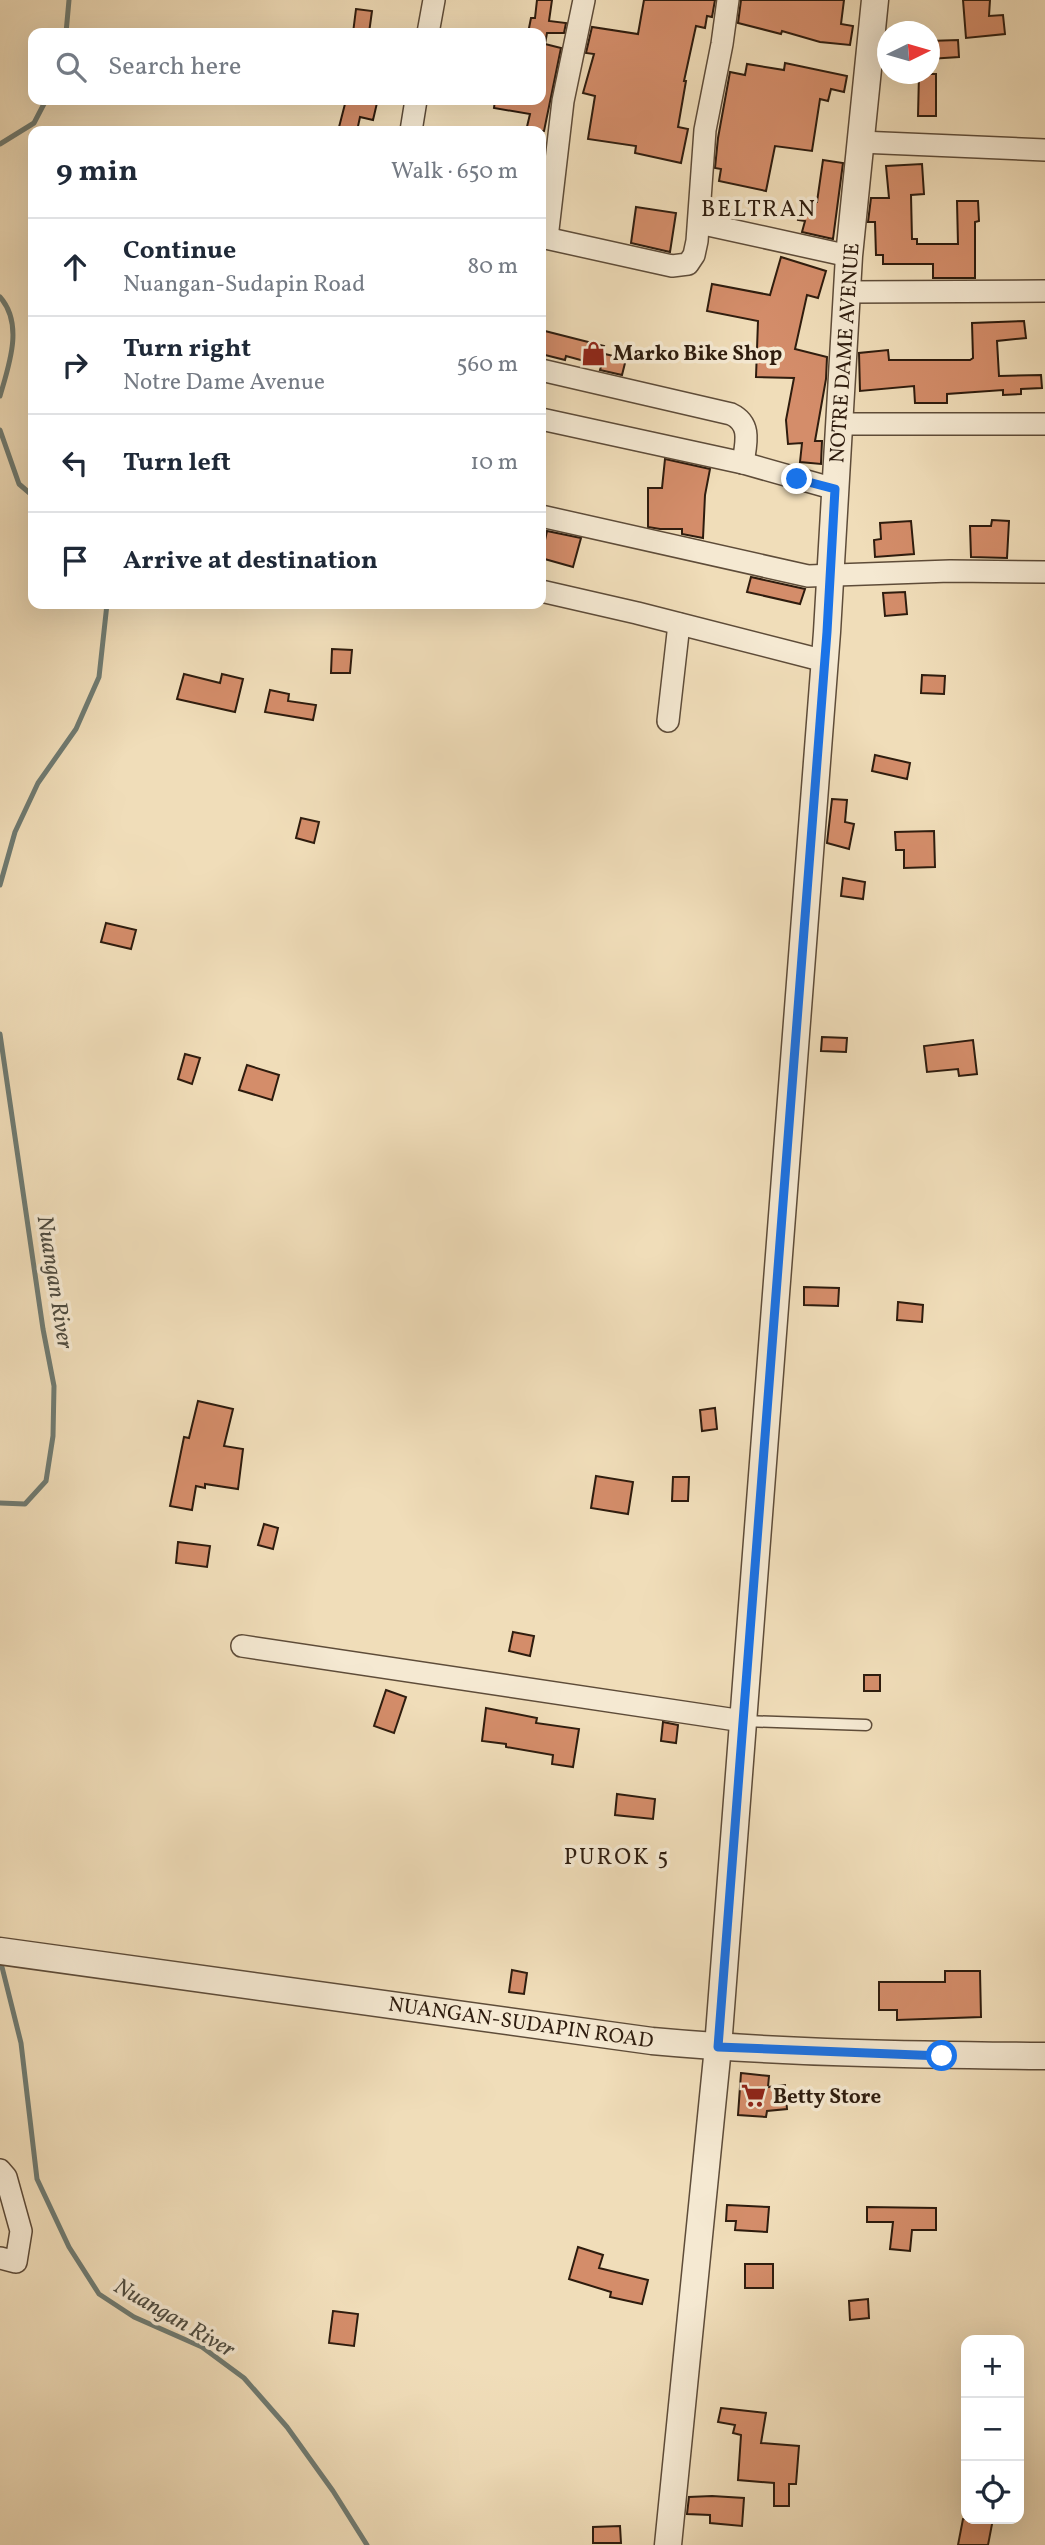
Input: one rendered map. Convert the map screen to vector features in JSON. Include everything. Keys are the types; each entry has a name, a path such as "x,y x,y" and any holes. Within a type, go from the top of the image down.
{"street":[{"path":"429,28 433,0"},
{"path":"546,224 563,101 584,0"},
{"path":"546,238 663,265 688,264 694,255 699,223 705,130 728,0"},
{"name":"NOTRE DAME AVENUE","path":"668,2545 718,2047 825,662 849,256 874,0"},
{"path":"412,126 415,105"},
{"path":"860,142 1045,150"},
{"path":"699,223 849,256"},
{"path":"847,292 1045,291"},
{"path":"546,371 731,414 741,419 745,425 743,463"},
{"path":"546,420 743,463 835,489"},
{"path":"839,424 1045,424"},
{"path":"546,517 808,576 950,571 1045,572"},
{"path":"546,592 825,662"},
{"path":"667,721 679,624"},
{"path":"242,1646 743,1721"},
{"name":"NUANGAN-SUDAPIN ROAD","path":"0,1951 596,2034 718,2047 942,2056 1045,2056"},
{"path":"0,2170 6,2177 21,2231 16,2262 0,2258"}],"lane":[{"path":"743,1721 866,1725"}],"building":[{"path":"537,0 552,0 549,21 566,23 564,33 547,33 546,38 546,28 529,28 531,18 535,18"},
{"path":"644,0 715,0 712,17 707,16 705,28 696,26 684,81 678,127 688,129 681,163 635,153 636,146 588,139 595,96 583,93 594,54 586,53 592,27 638,34"},
{"path":"741,0 844,0 841,24 853,26 850,45 820,42 782,31 781,34 738,23"},
{"path":"963,0 990,0 989,16 1003,15 1005,34 966,38"},
{"path":"356,9 372,11 370,28 354,28"},
{"path":"958,40 959,57 940,58 940,41"},
{"path":"546,44 561,48 545,126 527,126 530,114 494,108 494,105 546,105"},
{"path":"785,63 847,76 844,92 831,89 828,101 820,99 812,151 775,146 766,191 719,181 721,169 715,168 718,138 730,72 745,75 747,64 784,70"},
{"path":"919,84 936,84 936,116 918,116"},
{"path":"345,105 377,105 373,120 360,117 358,126 339,126"},
{"path":"823,160 843,163 833,239 802,232 805,221 798,220 802,200 817,202"},
{"path":"922,164 924,194 911,195 912,239 917,239 917,244 958,244 957,201 978,201 979,221 975,222 975,278 933,278 933,264 883,264 883,255 876,255 875,222 868,222 871,198 889,198 886,166"},
{"path":"636,207 676,213 670,252 631,243"},
{"path":"781,257 826,271 818,298 807,295 795,349 827,357 826,379 815,441 822,441 821,464 800,462 802,443 788,444 786,420 794,378 756,377 758,321 707,311 712,284 770,295"},
{"path":"1024,321 1026,338 997,341 999,376 1041,375 1042,388 1021,389 1021,394 1003,395 1003,390 947,394 947,403 915,403 914,386 860,391 859,353 888,350 889,360 970,360 973,358 972,323"},
{"path":"546,331 604,346 599,365 566,356 565,360 546,355"},
{"path":"605,354 626,359 622,375 600,370"},
{"path":"665,459 710,469 705,495 703,538 682,534 682,529 648,527 648,488 662,488"},
{"path":"992,520 1009,521 1007,558 971,557 970,526 991,526"},
{"path":"911,521 914,554 875,557 874,540 881,539 880,523"},
{"path":"547,531 581,538 573,567 546,559"},
{"path":"751,577 805,589 800,604 747,592"},
{"path":"905,592 907,614 885,616 883,593"},
{"path":"332,649 352,650 350,673 331,673"},
{"path":"184,674 220,683 222,674 243,679 235,712 177,699"},
{"path":"922,675 945,676 944,694 921,693"},
{"path":"270,690 289,694 288,701 316,705 313,720 265,712"},
{"path":"875,755 910,763 907,779 872,771"},
{"path":"832,799 847,800 845,822 854,824 849,849 827,843"},
{"path":"301,818 319,822 314,843 296,838"},
{"path":"934,831 935,867 904,868 904,850 896,850 895,832"},
{"path":"843,878 865,882 863,899 841,896"},
{"path":"106,923 136,930 131,949 101,942"},
{"path":"822,1037 847,1038 846,1052 821,1051"},
{"path":"973,1040 977,1074 959,1076 958,1069 927,1072 924,1046"},
{"path":"185,1054 200,1058 192,1084 178,1079"},
{"path":"247,1065 279,1075 272,1100 239,1090"},
{"path":"804,1287 839,1288 838,1306 804,1305"},
{"path":"898,1302 923,1305 922,1322 897,1320"},
{"path":"198,1401 233,1409 224,1446 243,1449 238,1489 205,1484 205,1488 196,1486 192,1510 170,1506 184,1437 189,1438"},
{"path":"715,1408 717,1429 702,1431 700,1410"},
{"path":"596,1476 633,1482 628,1514 591,1508"},
{"path":"673,1477 689,1477 688,1501 672,1501"},
{"path":"264,1524 278,1528 273,1549 258,1545"},
{"path":"178,1542 210,1546 207,1567 176,1563"},
{"path":"513,1632 534,1636 530,1656 509,1651"},
{"path":"864,1675 880,1675 880,1691 864,1691"},
{"path":"386,1690 406,1697 394,1733 374,1726"},
{"path":"486,1708 537,1718 536,1723 579,1729 573,1767 552,1764 553,1755 482,1741"},
{"path":"663,1722 678,1725 676,1743 661,1741"},
{"path":"617,1794 655,1799 653,1819 615,1815"},
{"path":"512,1970 527,1973 524,1994 509,1992"},
{"path":"945,1971 980,1971 981,2017 897,2020 897,2010 879,2010 879,1982 945,1982"},
{"path":"741,2073 769,2076 768,2087 785,2085 787,2109 767,2111 766,2117 738,2115"},
{"path":"727,2205 769,2207 767,2232 735,2230 736,2221 726,2221"},
{"path":"867,2207 936,2208 936,2230 912,2230 910,2251 890,2249 893,2222 867,2222"},
{"path":"578,2247 603,2255 599,2268 648,2280 642,2304 610,2297 611,2292 569,2279"},
{"path":"745,2264 773,2264 773,2288 745,2288"},
{"path":"868,2299 869,2318 850,2320 849,2301"},
{"path":"333,2311 358,2314 354,2346 329,2343"},
{"path":"721,2408 766,2413 761,2443 799,2446 796,2484 789,2484 789,2506 774,2506 774,2483 738,2480 741,2435 733,2433 735,2425 718,2422"},
{"path":"689,2497 744,2498 742,2526 710,2523 710,2515 687,2514"},
{"path":"962,2524 992,2524 988,2545 958,2545"},
{"path":"620,2526 621,2543 593,2543 593,2527"}],"waterway":[{"name":"Nuangan River","path":"66,28 69,0"},
{"name":"Nuangan River","path":"29,126 34,123 43,105"},
{"name":"Nuangan River","path":"0,144 28,127"},
{"name":"Nuangan River","path":"0,297 7,308 13,332 10,358 0,396"},
{"name":"Nuangan River","path":"0,430 19,484 28,492"},
{"name":"Nuangan River","path":"0,885 15,832 38,783 76,729 99,677 106,609"},
{"name":"Nuangan River","path":"0,1034 43,1329 54,1386 53,1436 46,1481 25,1504 0,1503"},
{"name":"Nuangan River","path":"2,1967 21,2043 37,2179 69,2247 99,2294 134,2317 202,2347 244,2378 287,2427 333,2491 367,2545"}],"place":[{"name":"Marko Bike Shop","path":"593,353"},
{"name":"Betty Store","path":"753,2096"}],"district":[{"name":"BELTRAN","path":"759,208"},
{"name":"PUROK 5","path":"617,1856"}],"route":[{"path":"797,479 835,489 827,632 718,2047 942,2056"}]}
